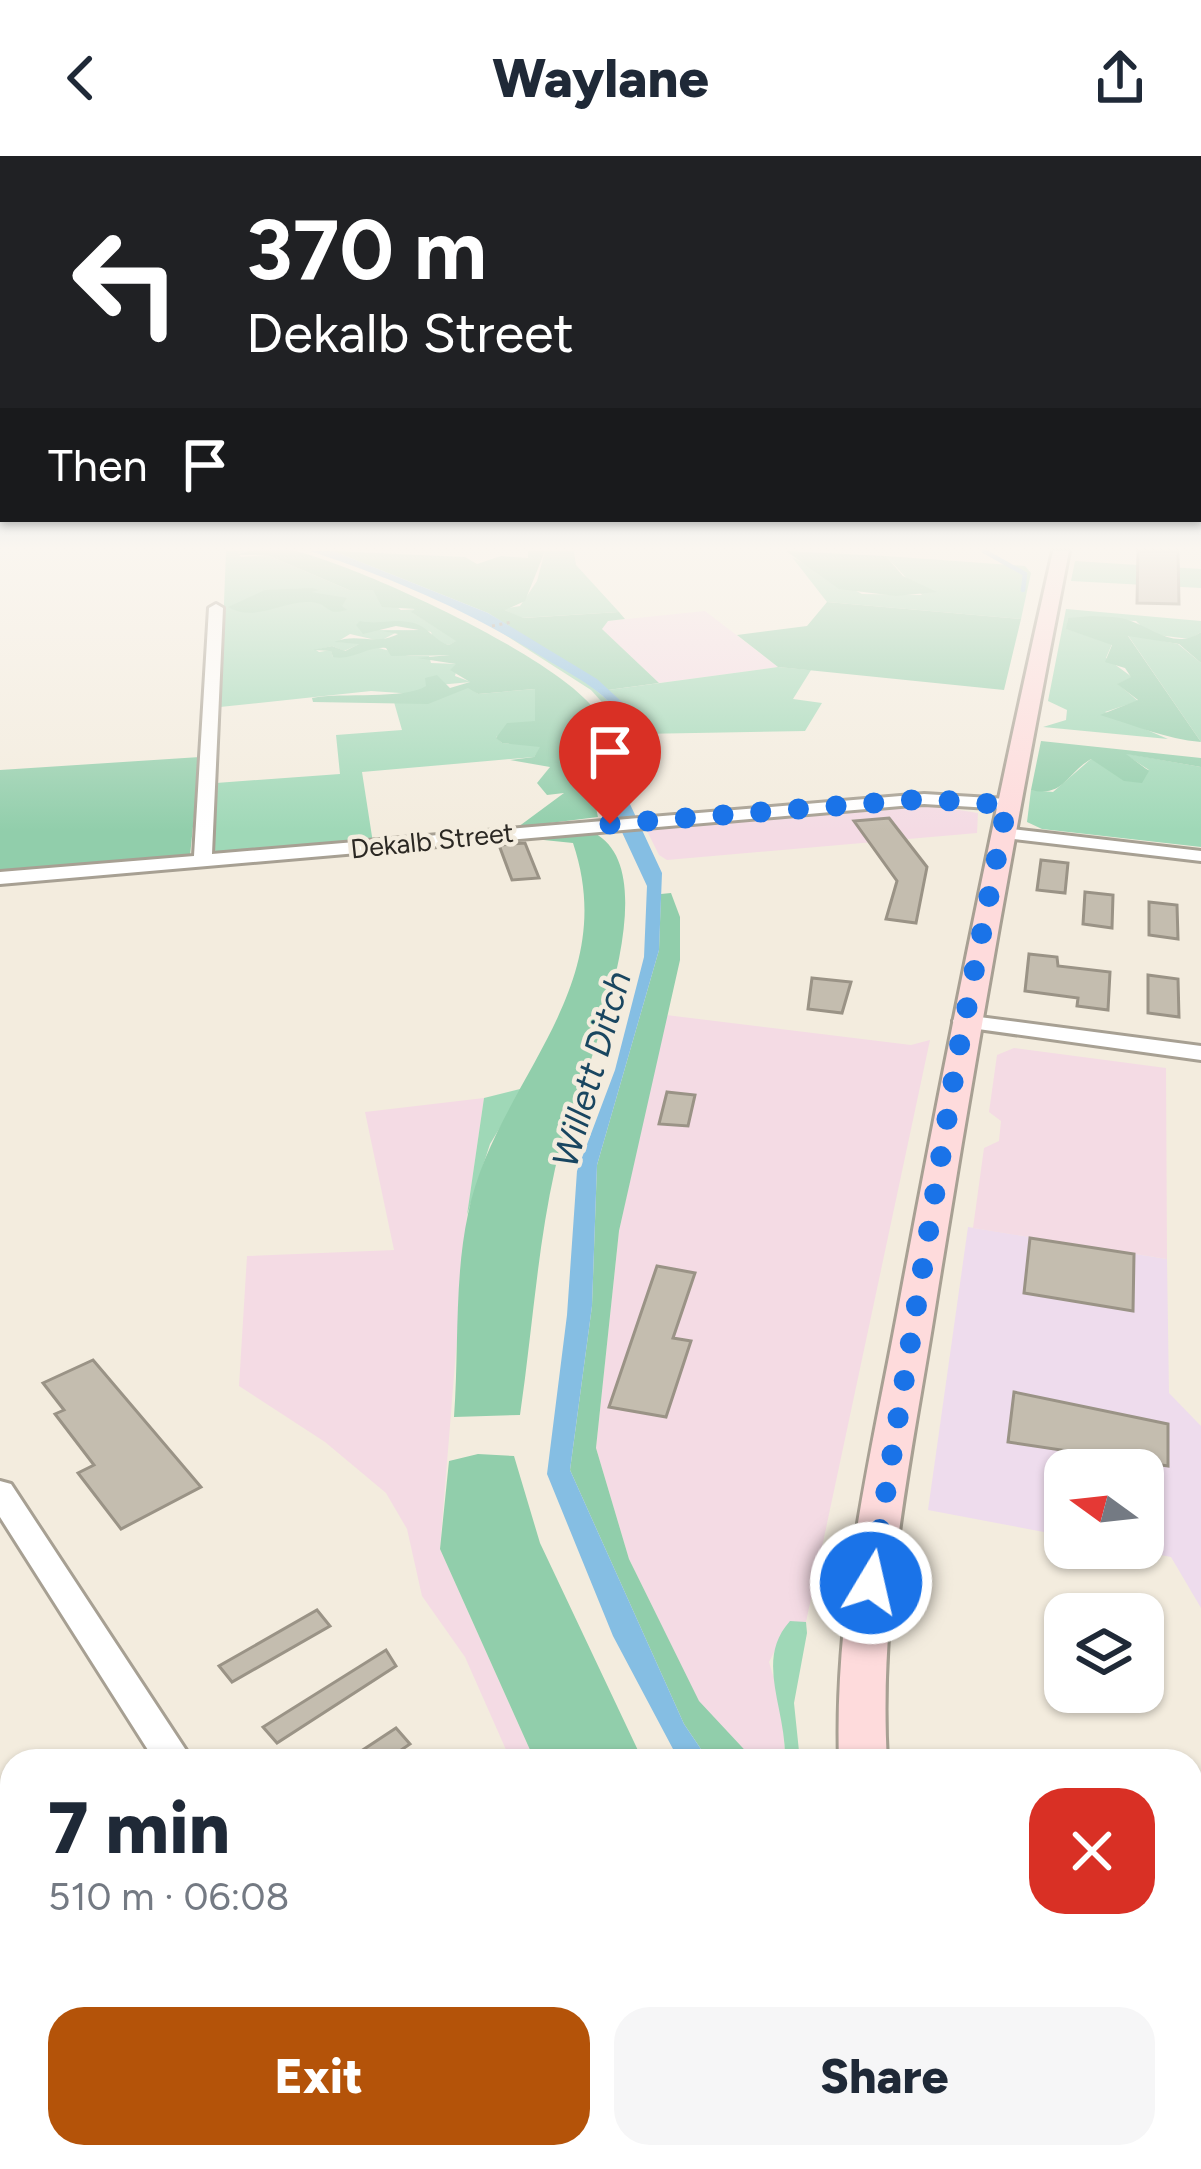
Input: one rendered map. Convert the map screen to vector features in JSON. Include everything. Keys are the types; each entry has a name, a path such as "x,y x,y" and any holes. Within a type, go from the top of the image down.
{"main road":[{"path":"863,1749 866,1610 964,1021 1041,645"}],"street":[{"path":"203,862 214,645"},
{"name":"Dekalb Street","path":"0,878 924,799 1201,856"},
{"path":"964,1021 1201,1053"},
{"path":"0,1492 167,1749"}],"shaded area":[{"path":"619,645 749,645 778,667 659,683"},
{"path":"915,803 978,813 977,833 667,860 659,855 644,825"},
{"path":"666,1015 911,1045 930,1040 806,1622 790,1622 769,1662 782,1706 784,1749 744,1749 699,1702 629,1559 596,1448 619,1231"},
{"path":"1014,1048 1166,1068 1167,1259 973,1228 984,1148 999,1141 1001,1121 989,1112 997,1055"},
{"path":"484,1098 467,1215 440,1549 530,1749 506,1749 465,1657 422,1596 407,1529 386,1493 325,1442 239,1386 247,1256 394,1250 365,1112"},
{"path":"968,1227 1167,1259 1169,1393 1201,1426 1201,1608 1171,1557 1164,1556 1164,1449 1044,1449 1044,1532 928,1510"}],"green space":[{"path":"222,645 358,645 344,651 332,646 316,650 331,650 333,657 375,647 409,656 453,655 429,656 431,663 458,664 455,676 471,682 427,686 415,694 371,691 220,707"},
{"path":"449,645 508,645 582,696 602,724 593,776 598,817 518,827 564,793 547,795 537,783 550,767 510,760 534,757 540,747 502,743 496,738 507,723 535,721 535,689 478,694 468,688 428,704 313,702 312,698 325,696 416,690 426,686 425,678 437,675 450,688 470,682 450,670 456,664 417,658 450,655 391,656 386,648 379,648 340,658 331,651 313,650"},
{"path":"521,645 586,682 620,715 627,735 615,773 617,820 609,820 605,773 617,731 610,711 591,690"},
{"path":"538,645 619,645 659,683 608,690"},
{"path":"750,645 1015,645 1004,690 778,667"},
{"path":"1059,645 1112,645 1106,658 1132,677 1118,684 1138,701 1105,712 1168,739 1043,727 1066,720 1067,710 1048,701"},
{"path":"1112,645 1134,645 1201,742 1100,715 1138,700 1117,684 1131,677 1125,668 1105,662"},
{"path":"1134,645 1179,645 1201,663 1201,742"},
{"path":"1180,645 1201,645 1201,663"},
{"path":"778,667 811,670 793,699 822,703 805,731 639,734 636,715 608,690"},
{"path":"469,687 478,694 535,689 536,721 496,737 502,743 541,747 534,757 362,772 373,843 228,855 213,850 216,783 340,774 336,735 402,730 394,702"},
{"path":"1041,741 1201,758 1201,767 1126,754 1149,771 1142,783 1124,781 1091,759 1058,787 1042,792 1031,790"},
{"path":"1123,753 1201,767 1201,847 1042,829 1027,822 1031,790 1053,792 1091,759 1149,770"},
{"path":"200,757 190,856 0,874 0,770"},
{"path":"594,833 617,857 625,894 622,941 596,1045 555,1169 520,1415 454,1417 459,1289 468,1214 482,1166 569,991 581,945 584,896 573,843 534,839"},
{"path":"671,893 680,917 680,960 619,1231 596,1448 629,1559 699,1701 744,1749 701,1749 684,1724 570,1470 592,1306 597,1165 659,950 661,894"},
{"path":"524,1088 490,1144 467,1215 484,1098"},
{"path":"478,1454 514,1456 540,1543 637,1749 530,1749 440,1549 449,1461"},
{"path":"790,1621 806,1622 794,1703 799,1749 784,1749 773,1669 780,1636"}],"water":[{"path":"522,645 541,645 597,679 636,715 640,730 627,768 629,802 662,873 659,950 597,1165 592,1306 570,1470 684,1724 701,1749 673,1749 613,1636 547,1474 567,1315 577,1171 615,1070 644,957 647,886 614,815 615,768 627,729 612,705 592,687"}],"building":[{"path":"889,818 927,867 916,923 886,919 897,881 854,821"},
{"path":"525,843 539,878 512,880 499,845"},
{"path":"1041,860 1068,863 1065,893 1037,890"},
{"path":"1085,892 1113,895 1112,928 1083,924"},
{"path":"1149,902 1177,905 1178,939 1149,935"},
{"path":"1029,954 1057,957 1058,966 1110,972 1108,1010 1077,1006 1078,998 1025,991"},
{"path":"1148,975 1178,979 1179,1017 1148,1013"},
{"path":"812,978 851,982 842,1013 808,1009"},
{"path":"667,1092 695,1095 688,1126 659,1124"},
{"path":"1030,1238 1134,1254 1133,1311 1024,1293"},
{"path":"657,1266 695,1273 673,1338 691,1341 666,1417 609,1407"},
{"path":"93,1360 201,1487 121,1529 78,1473 94,1465 55,1414 64,1410 43,1383"},
{"path":"1014,1392 1168,1424 1168,1466 1164,1465 1164,1449 1055,1449 1008,1442"},
{"path":"317,1610 330,1626 232,1682 219,1666"},
{"path":"386,1650 396,1666 277,1743 263,1727"},
{"path":"396,1728 410,1744 403,1749 364,1749"}],"route":[{"path":"610,824 924,799 1007,805 957,1058 871,1583"}],"water label":[{"name":"Willett Ditch","path":"591,1069"}]}
